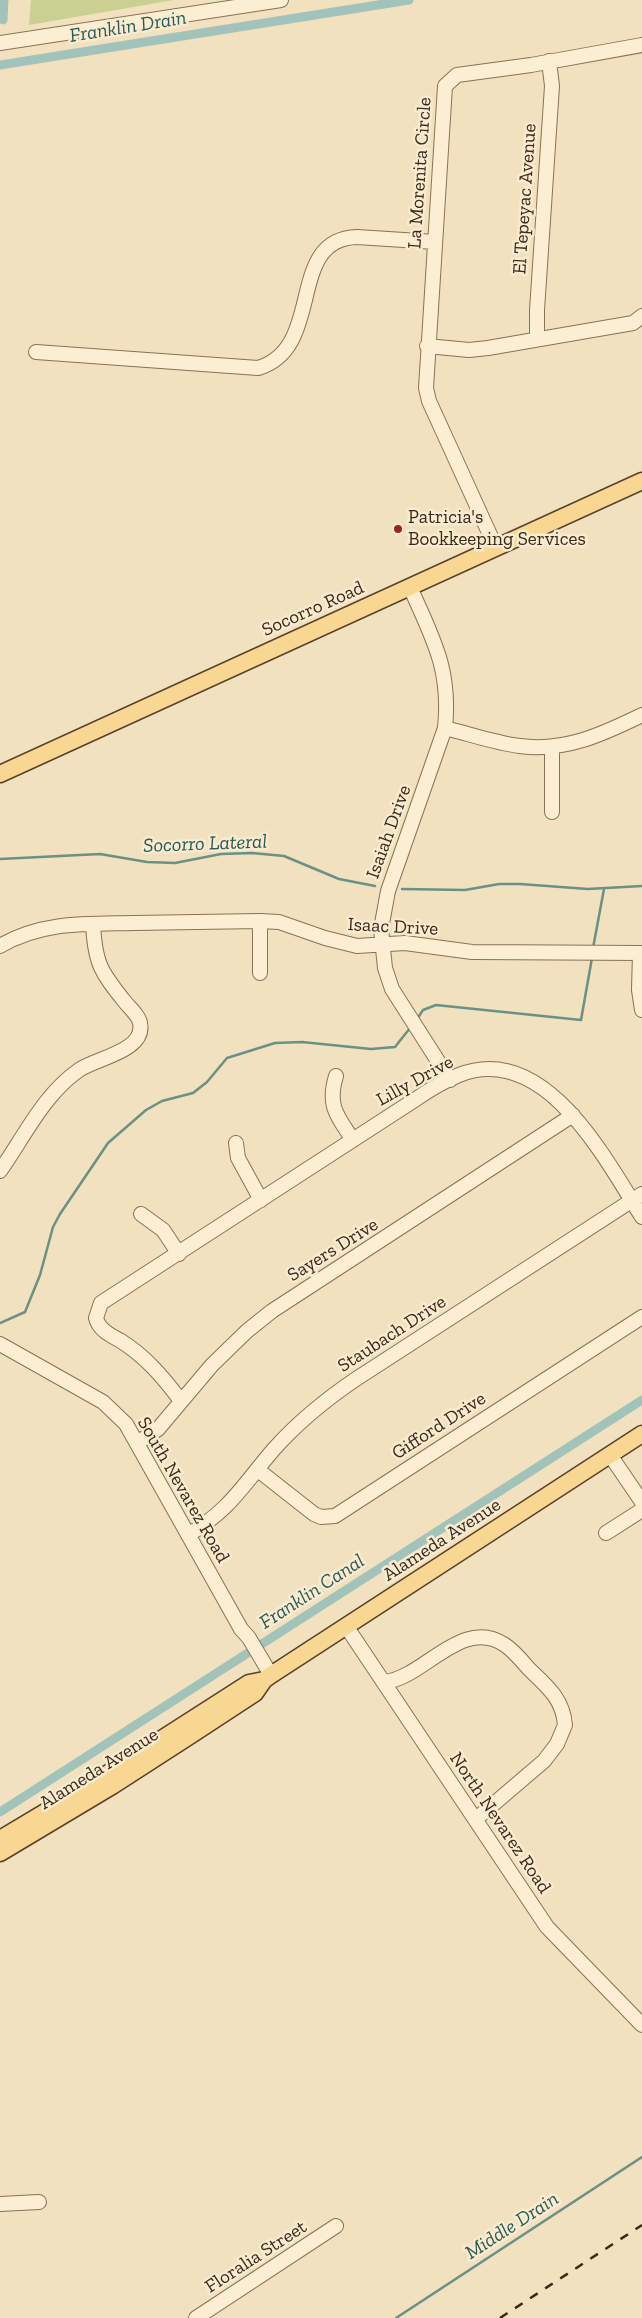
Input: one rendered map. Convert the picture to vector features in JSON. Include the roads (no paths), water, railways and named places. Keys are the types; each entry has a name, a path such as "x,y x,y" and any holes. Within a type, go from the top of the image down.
{"main road":[{"name":"Socorro Road","path":"0,774 642,482"},
{"name":"Alameda Avenue","path":"0,1839 82,1790 249,1683 346,1626 642,1434"},
{"name":"Alameda Avenue","path":"0,1853 112,1786 255,1693 267,1674"}],"street":[{"path":"0,43 52,37 282,0"},
{"name":"La Morenita Circle","path":"496,548 429,401 425,376 444,90 447,83 457,75 642,45"},
{"name":"El Tepeyac Avenue","path":"537,339 537,310 552,86 549,61"},
{"path":"36,352 258,368 271,364 290,346 297,331 312,270 320,256 333,243 346,238 435,242"},
{"path":"427,346 469,350 633,323 642,316"},
{"name":"Isaiah Drive","path":"410,587 441,658 447,692 445,728 388,891 383,909 382,945 385,968 392,989 450,1080"},
{"path":"445,728 522,747 552,747 599,735 642,716"},
{"path":"552,747 552,812"},
{"path":"260,921 260,973"},
{"name":"Isaac Drive","path":"0,946 16,936 56,925 260,921 286,924 344,944 382,945 405,943 480,952 641,953"},
{"path":"0,1171 53,1093 66,1079 81,1068 132,1046 140,1032 140,1020 101,969 94,949 93,924"},
{"path":"641,953 639,990 642,1010"},
{"name":"Lilly Drive","path":"180,1401 158,1370 129,1346 102,1330 96,1318 98,1309 107,1297 178,1254 432,1088 469,1072 488,1070 510,1073 538,1084 573,1116 637,1197 642,1217"},
{"path":"336,1076 331,1100 334,1111 353,1140"},
{"name":"Sayers Drive","path":"137,1443 161,1426 212,1365 247,1331 272,1311 573,1116"},
{"path":"236,1143 238,1158 261,1200"},
{"name":"Staubach Drive","path":"188,1535 218,1514 235,1498 273,1450 314,1408 637,1197"},
{"path":"141,1214 163,1230 178,1254"},
{"name":"Gifford Drive","path":"258,1470 314,1514 321,1517 335,1516 642,1317"},
{"name":"South Nevarez Road","path":"0,1344 103,1402 126,1424 241,1629 250,1640 267,1674"},
{"path":"610,1455 642,1502"},
{"path":"606,1533 642,1510"},
{"name":"North Nevarez Road","path":"346,1626 547,1927 642,2024"},
{"path":"385,1682 401,1679 460,1641 480,1637 490,1638 506,1645 558,1700 565,1725 552,1752 476,1819"},
{"path":"0,2204 39,2202"},
{"name":"Floralia Street","path":"196,2318 336,2226"}],"waterway":[{"path":"3,20 4,0"},
{"name":"Franklin Drain","path":"0,65 409,0"},
{"name":"Socorro Lateral","path":"0,859 100,854 147,862 175,863 221,854 252,853 284,856 339,879 375,886"},
{"name":"Socorro Lateral","path":"402,889 465,890 499,884 588,889 642,886"},
{"path":"593,948 604,889"},
{"path":"417,1019 423,1010 436,1005 581,1020 592,958"},
{"path":"0,1323 25,1312 40,1275 53,1227 60,1214 108,1143 146,1110 162,1101 193,1093 207,1082 227,1058 275,1043 302,1042 371,1049 395,1047 410,1028"},
{"name":"Franklin Canal","path":"0,1812 642,1400"},
{"name":"Middle Drain","path":"396,2318 642,2157"}],"railway":[{"path":"500,2318 642,2225"}],"place":[{"name":"Patricia's Bookkeeping Services","path":"398,529"}]}
